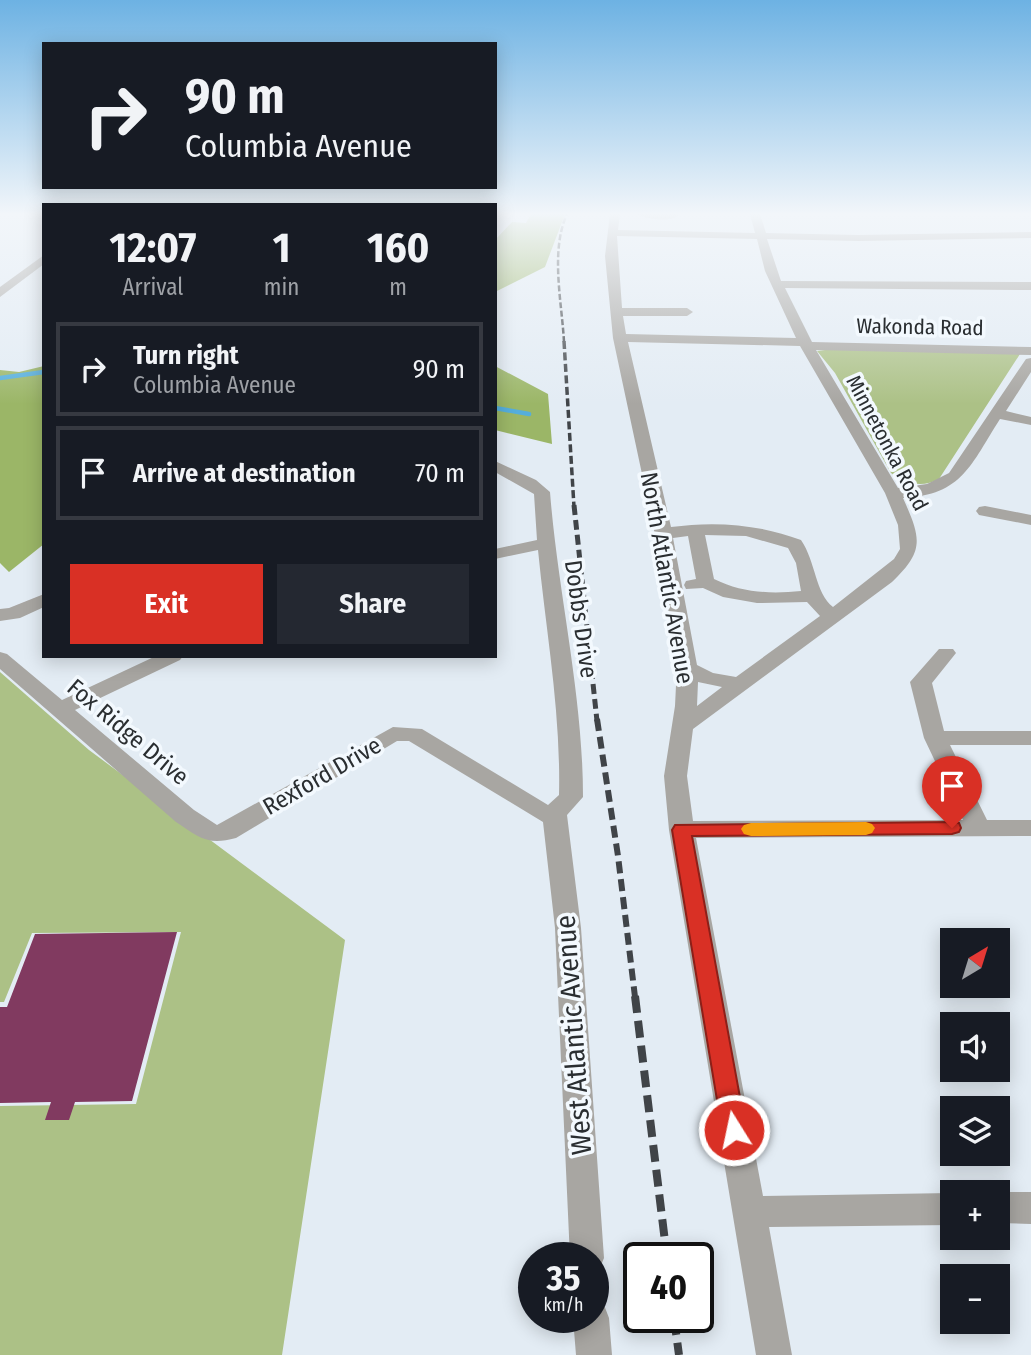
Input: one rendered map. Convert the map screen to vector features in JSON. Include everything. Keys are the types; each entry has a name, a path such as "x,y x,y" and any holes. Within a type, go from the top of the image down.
{"street":[{"path":"0,293 20,277"},
{"name":"North Atlantic Avenue","path":"615,277 620,338 674,587 687,668 685,725 676,771 681,830 774,1355"},
{"name":"Minnetonka Road","path":"685,725 885,579 902,562 909,549 907,525 893,493 807,344 775,277"},
{"path":"777,284 934,287 1031,285"},
{"path":"616,312 687,312"},
{"name":"Wakonda Road","path":"620,338 1031,351"},
{"path":"893,493 915,493 945,484 972,454 1031,362"},
{"path":"998,414 1031,421"},
{"name":"Dobbs Drive","path":"497,467 530,482 542,492 543,544 573,753 570,797 559,808"},
{"path":"985,511 1031,520"},
{"path":"662,534 695,528 764,533 795,544 805,563 811,596 816,605 833,617"},
{"path":"695,528 705,582"},
{"path":"497,554 543,544"},
{"path":"674,587 705,582 717,589 766,598 811,596"},
{"path":"4,619 42,601"},
{"path":"946,653 921,682 935,738 979,828"},
{"name":"Fox Ridge Drive","path":"0,658 186,816 213,834 227,832"},
{"path":"60,709 169,658"},
{"path":"687,668 707,678 738,684"},
{"name":"Rexford Drive","path":"227,832 393,734 414,734 535,810 547,815 559,808"},
{"path":"935,738 1031,738"},
{"name":"West Atlantic Avenue","path":"559,808 586,1242"},
{"path":"681,830 1031,828"},
{"path":"1010,1208 1031,1208"},
{"path":"748,1212 940,1209"},
{"path":"592,1333 594,1355"}],"green space":[{"path":"497,277 525,277 497,291"},
{"path":"833,349 1020,354 939,479 920,484 902,480 891,473 835,373 817,351"},
{"path":"42,366 42,546 9,572 0,563 0,370 19,372"},
{"path":"497,367 548,394 552,444 497,430"},
{"path":"0,672 89,750 345,940 282,1355 0,1355 0,1106 136,1104 181,932 32,933 4,1002 0,1002"}],"building":[{"path":"177,932 132,1101 75,1102 69,1120 45,1120 51,1102 0,1103 0,1007 7,1007 35,934"}],"waterway":[{"path":"0,378 42,372"},
{"path":"497,408 529,414"}],"railway":[{"path":"559,277 564,342"},
{"path":"564,341 574,507"},
{"path":"574,505 597,721"},
{"path":"597,719 618,856 635,997"},
{"path":"635,996 665,1242"},
{"path":"676,1333 679,1355"}],"slow traffic":[{"path":"751,829 866,828"}],"route":[{"path":"734,1130 681,830 952,828"}]}
